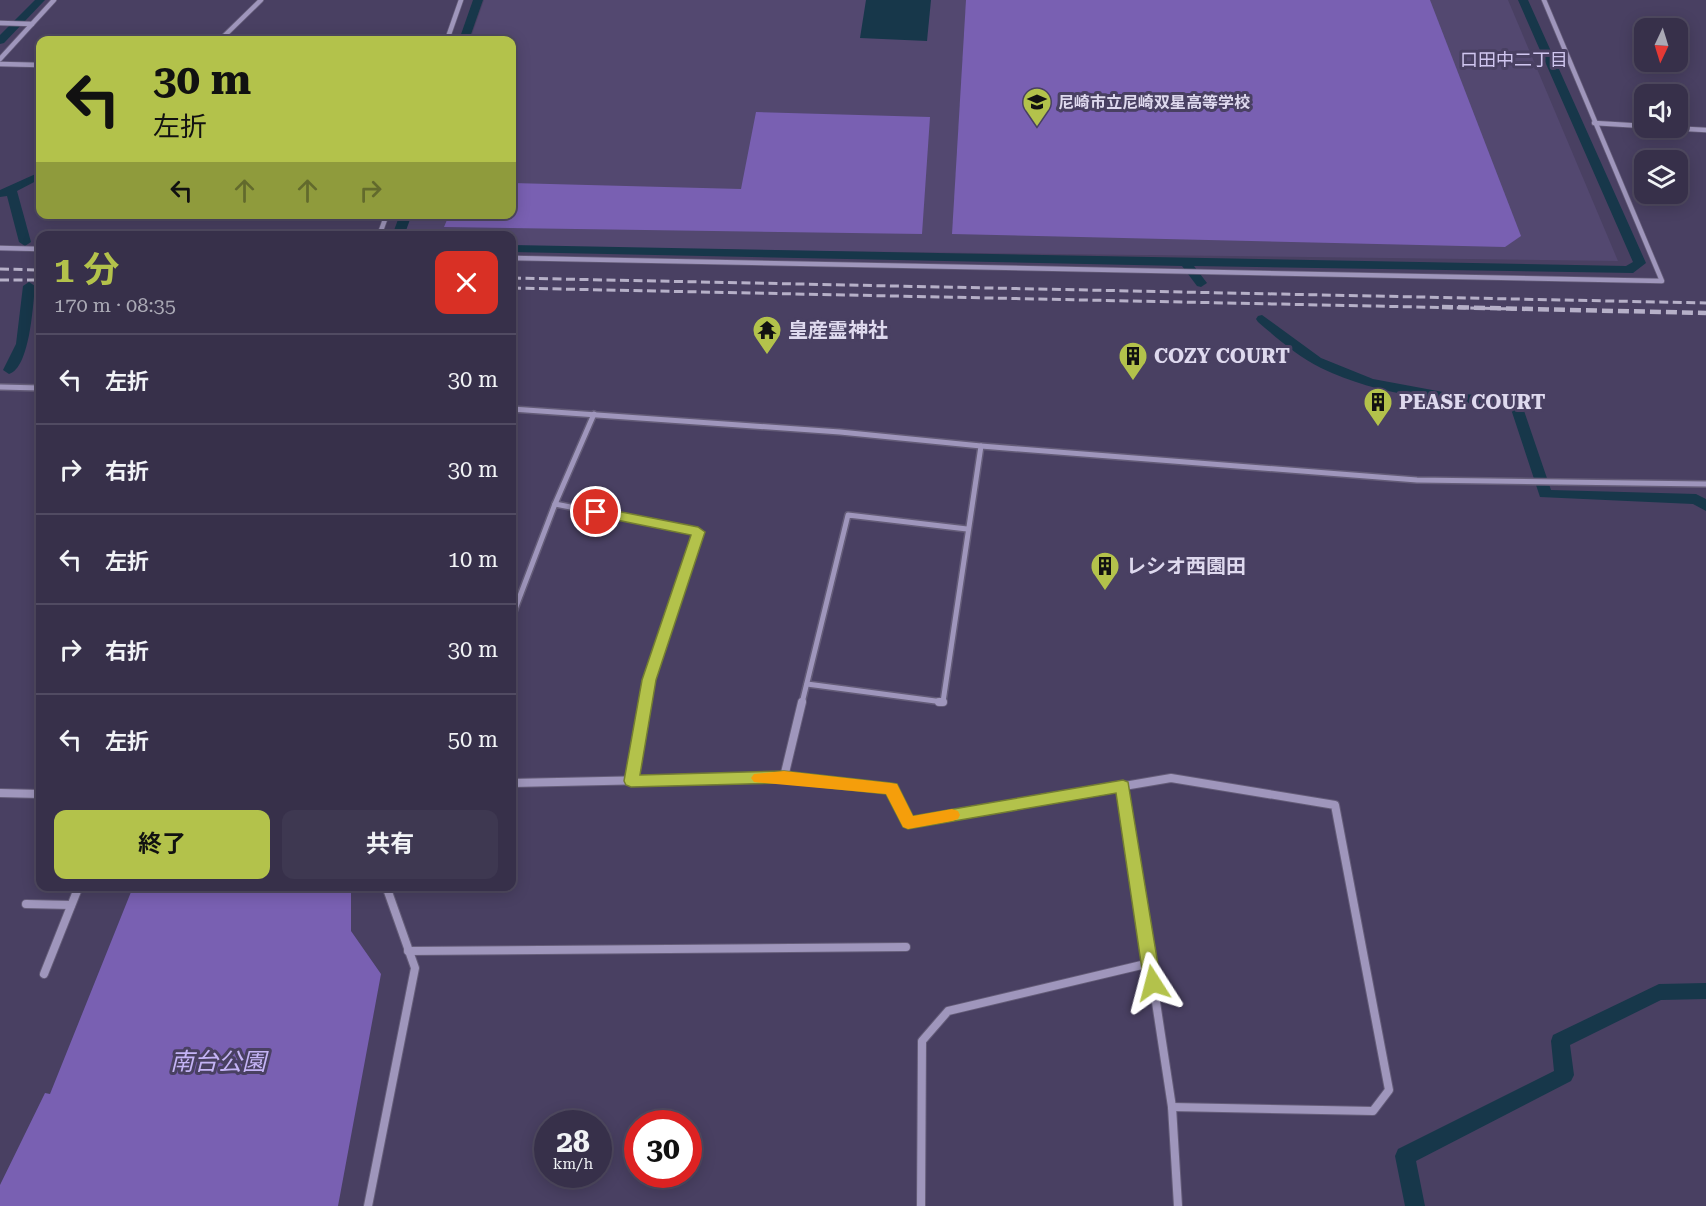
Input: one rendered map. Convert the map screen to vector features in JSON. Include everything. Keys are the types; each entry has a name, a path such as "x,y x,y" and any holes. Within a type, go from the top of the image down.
{"street":[{"path":"0,59 54,0"},
{"path":"224,36 261,0"},
{"path":"448,36 461,0"},
{"path":"516,258 1662,281 1544,0"},
{"path":"0,22 32,24"},
{"path":"0,64 36,65"},
{"path":"1594,123 1634,125"},
{"path":"1688,129 1706,130"},
{"path":"0,248 36,249"},
{"path":"0,387 36,388"},
{"path":"516,409 840,432 981,446 1417,480 1706,484"},
{"path":"516,606 555,504 594,414"},
{"path":"807,684 943,702 981,446"},
{"path":"555,504 698,532 649,680 631,781"},
{"path":"784,777 848,515 967,529"},
{"path":"516,783 784,777 891,789 908,823 1171,778 1335,805 1389,1090 1373,1111 1172,1107"},
{"path":"1123,786 1172,1107 1178,1206"},
{"path":"0,793 36,794"},
{"path":"44,974 77,891"},
{"path":"368,1206 415,968 388,891"},
{"path":"26,904 71,905"},
{"path":"408,951 906,947"},
{"path":"921,1206 922,1041 948,1011 1150,963"}],"shaded area":[{"name":"尼崎市立尼崎双星高等学校","path":"484,0 1508,0 1618,261 516,247 516,231 405,231 409,219 516,219 516,36 471,36"}],"green space":[{"path":"966,0 1430,0 1521,236 1505,247 952,234"},
{"path":"756,112 930,117 922,234 444,227 447,219 516,219 516,183 741,189"},
{"name":"南台公園","path":"131,891 351,891 351,931 381,974 338,1206 0,1206 0,1185 45,1093 50,1094"}],"water":[{"path":"866,0 931,0 927,41 860,38"}],"waterway":[{"path":"0,41 40,0"},
{"path":"465,36 478,0"},
{"path":"1185,262 1629,270 1640,263 1523,0"},
{"path":"0,194 36,177"},
{"path":"12,192 25,242"},
{"path":"400,231 404,219"},
{"path":"516,249 1185,262"},
{"path":"1185,262 1201,283"},
{"path":"9,370 22,344 29,286"},
{"path":"1262,319 1292,344 1325,365 1369,382 1443,396 1515,402 1545,494 1696,499 1706,506"},
{"path":"1415,1206 1405,1156 1564,1075 1560,1041 1659,992 1706,991"}],"railway":[{"path":"0,269 36,270"},
{"path":"516,278 1706,303"},
{"path":"0,280 36,280"},
{"path":"516,288 1514,309"},
{"path":"1442,307 1706,313"}],"slow traffic":[{"path":"759,778 784,777 891,789 908,823 952,815"}],"place":[{"name":"尼崎市立尼崎双星高等学校","path":"1037,128"},
{"name":"皇産霊神社","path":"767,356"},
{"name":"COZY COURT","path":"1133,382"},
{"name":"PEASE COURT","path":"1378,428"},
{"name":"レシオ西園田","path":"1105,592"}],"district":[{"name":"口田中二丁目","path":"1514,59"}],"route":[{"path":"596,512 698,532 649,680 631,781 784,777 891,789 908,823 1123,786 1153,983"}]}
